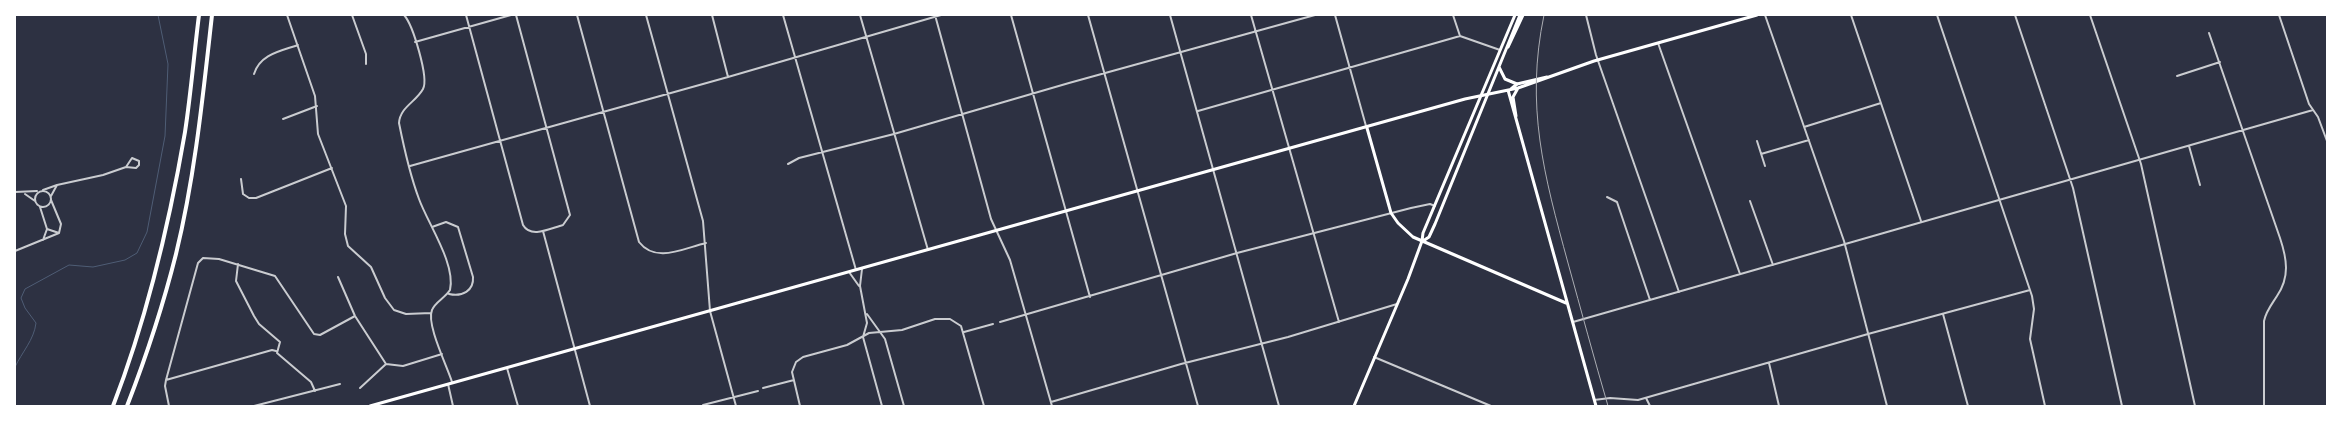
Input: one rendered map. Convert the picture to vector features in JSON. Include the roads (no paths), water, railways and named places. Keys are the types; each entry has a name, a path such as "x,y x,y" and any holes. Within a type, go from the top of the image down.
{"highway":[{"path":"112,406 143,318 162,246 185,131 199,15"},
{"path":"127,406 158,316 176,254 201,120 212,15"}],"main road":[{"path":"1354,406 1397,304 1423,234 1515,15"},
{"path":"1422,241 1429,237 1522,15"},
{"path":"370,406 1366,127 1509,89 1542,76 1547,77 1598,60 1757,15"},
{"path":"1499,67 1504,79 1518,86"},
{"path":"1516,120 1513,97 1518,86"},
{"path":"1509,89 1596,406"},
{"path":"1366,127 1391,213 1413,238 1567,303"}],"street":[{"path":"287,15 317,106 318,134 346,206 346,238 351,250 371,268 385,298 394,310 406,314 431,313 448,294 451,287 450,276 432,227 419,199 399,123 401,112 422,91 425,84 409,22 404,15"},
{"path":"352,15 366,54 366,64"},
{"path":"466,15 523,225 529,232 543,231 564,225 570,215 516,15"},
{"path":"415,42 511,15"},
{"path":"577,15 636,234 642,245 648,250 659,254 706,243"},
{"path":"646,15 703,221 710,311 736,406"},
{"path":"712,15 728,77"},
{"path":"783,15 856,270"},
{"path":"860,15 928,250"},
{"path":"410,166 796,58 941,15"},
{"path":"1011,15 1090,297"},
{"path":"1088,15 1198,406"},
{"path":"1170,15 1280,406"},
{"path":"1251,15 1339,322"},
{"path":"788,164 799,158 963,115 1069,83 1314,15"},
{"path":"1335,15 1366,127"},
{"path":"1453,15 1460,36"},
{"path":"1586,15 1598,60 1679,292"},
{"path":"1765,15 1844,244 1887,406"},
{"path":"1851,15 1922,222"},
{"path":"1937,15 2030,290 2034,306 2030,340 2045,406"},
{"path":"2014,15 2071,180 2122,406"},
{"path":"2090,15 2139,160 2195,406"},
{"path":"2279,15 2309,104 2327,141"},
{"path":"935,16 992,219 1010,260 1052,406"},
{"path":"2209,33 2286,262 2285,284 2268,310 2264,321 2264,406"},
{"path":"1198,111 1460,36 1476,40 1500,50"},
{"path":"1658,43 1740,274"},
{"path":"254,74 258,63 265,58 298,45"},
{"path":"2178,76 2220,62"},
{"path":"1804,126 1881,102"},
{"path":"283,119 317,106"},
{"path":"1572,322 2313,110"},
{"path":"1761,154 1809,140"},
{"path":"1757,141 1765,166"},
{"path":"2188,146 2200,185"},
{"path":"15,192 23,193 41,190 103,175 126,167 136,168 139,165 139,161 132,158 126,167"},
{"path":"241,179 244,195 256,198 332,168"},
{"path":"51,196 57,185"},
{"path":"35,201 36,194 41,190 47,191 51,196 61,224 59,233"},
{"path":"23,193 40,206 48,229 41,241"},
{"path":"1607,197 1617,202 1650,300"},
{"path":"40,206 48,205 52,200"},
{"path":"1750,201 1773,265"},
{"path":"1000,322 1026,316 1237,253 1391,213 1430,204 1435,206"},
{"path":"432,227 446,222 458,227 473,277 473,285 467,292 455,296 448,294"},
{"path":"48,229 59,233"},
{"path":"543,231 590,406"},
{"path":"15,252 59,233"},
{"path":"169,406 165,386 166,380 198,263 201,259 206,257 238,264 275,276 314,334 320,335 355,316"},
{"path":"238,264 236,278 238,285 259,324 280,342 281,345 276,351"},
{"path":"862,268 860,286 866,312 863,337 882,406"},
{"path":"849,272 860,286"},
{"path":"338,277 355,316 386,364"},
{"path":"1594,400 1610,398 1632,401 1646,398 1868,334 2030,290"},
{"path":"1050,402 1339,322 1397,304"},
{"path":"866,312 881,331 904,406"},
{"path":"431,313 433,328 442,354 454,406"},
{"path":"1943,314 1968,406"},
{"path":"800,406 793,367 802,357 847,345 868,333 902,330 935,319 950,319 959,324 963,333 984,406"},
{"path":"963,333 993,324"},
{"path":"166,380 272,350 276,351 311,382 315,391"},
{"path":"360,388 386,364 404,366 442,354"},
{"path":"1374,357 1491,406"},
{"path":"1769,363 1780,406"},
{"path":"507,368 518,406"},
{"path":"763,388 794,380"},
{"path":"254,406 340,384"},
{"path":"703,405 758,390"},
{"path":"1646,398 1650,406"},
{"path":"275,402 277,406"},
{"path":"387,402 388,406"}],"waterway":[{"path":"15,367 30,340 36,323 25,308 21,298 25,289 69,265 93,267 125,260 137,253 147,232 165,136 168,64 158,15"}],"railway":[{"path":"1544,15 1536,80 1540,140 1551,200 1608,406"}]}
